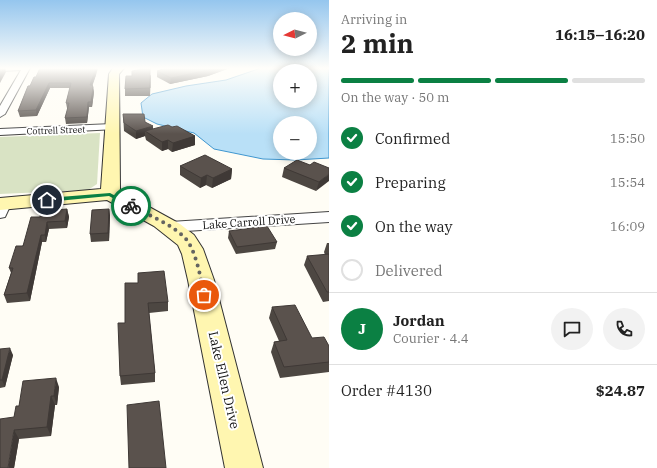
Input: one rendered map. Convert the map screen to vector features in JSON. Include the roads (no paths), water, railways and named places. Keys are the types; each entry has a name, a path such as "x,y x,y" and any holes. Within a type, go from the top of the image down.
{"main road":[{"path":"1,207 110,194 113,90"},
{"name":"Lake Ellen Drive","path":"110,194 170,227 186,240 194,256 244,468"}],"street":[{"path":"0,114 10,90"},
{"name":"Cottrell Street","path":"0,132 112,127"},
{"name":"Lake Carroll Drive","path":"170,227 329,217"}],"water":[{"path":"170,90 273,90 273,108 317,108 317,90 329,90 329,158 317,159 317,116 273,116 273,159 263,159 214,149 194,133 157,124 143,117 141,103 152,94"}]}
